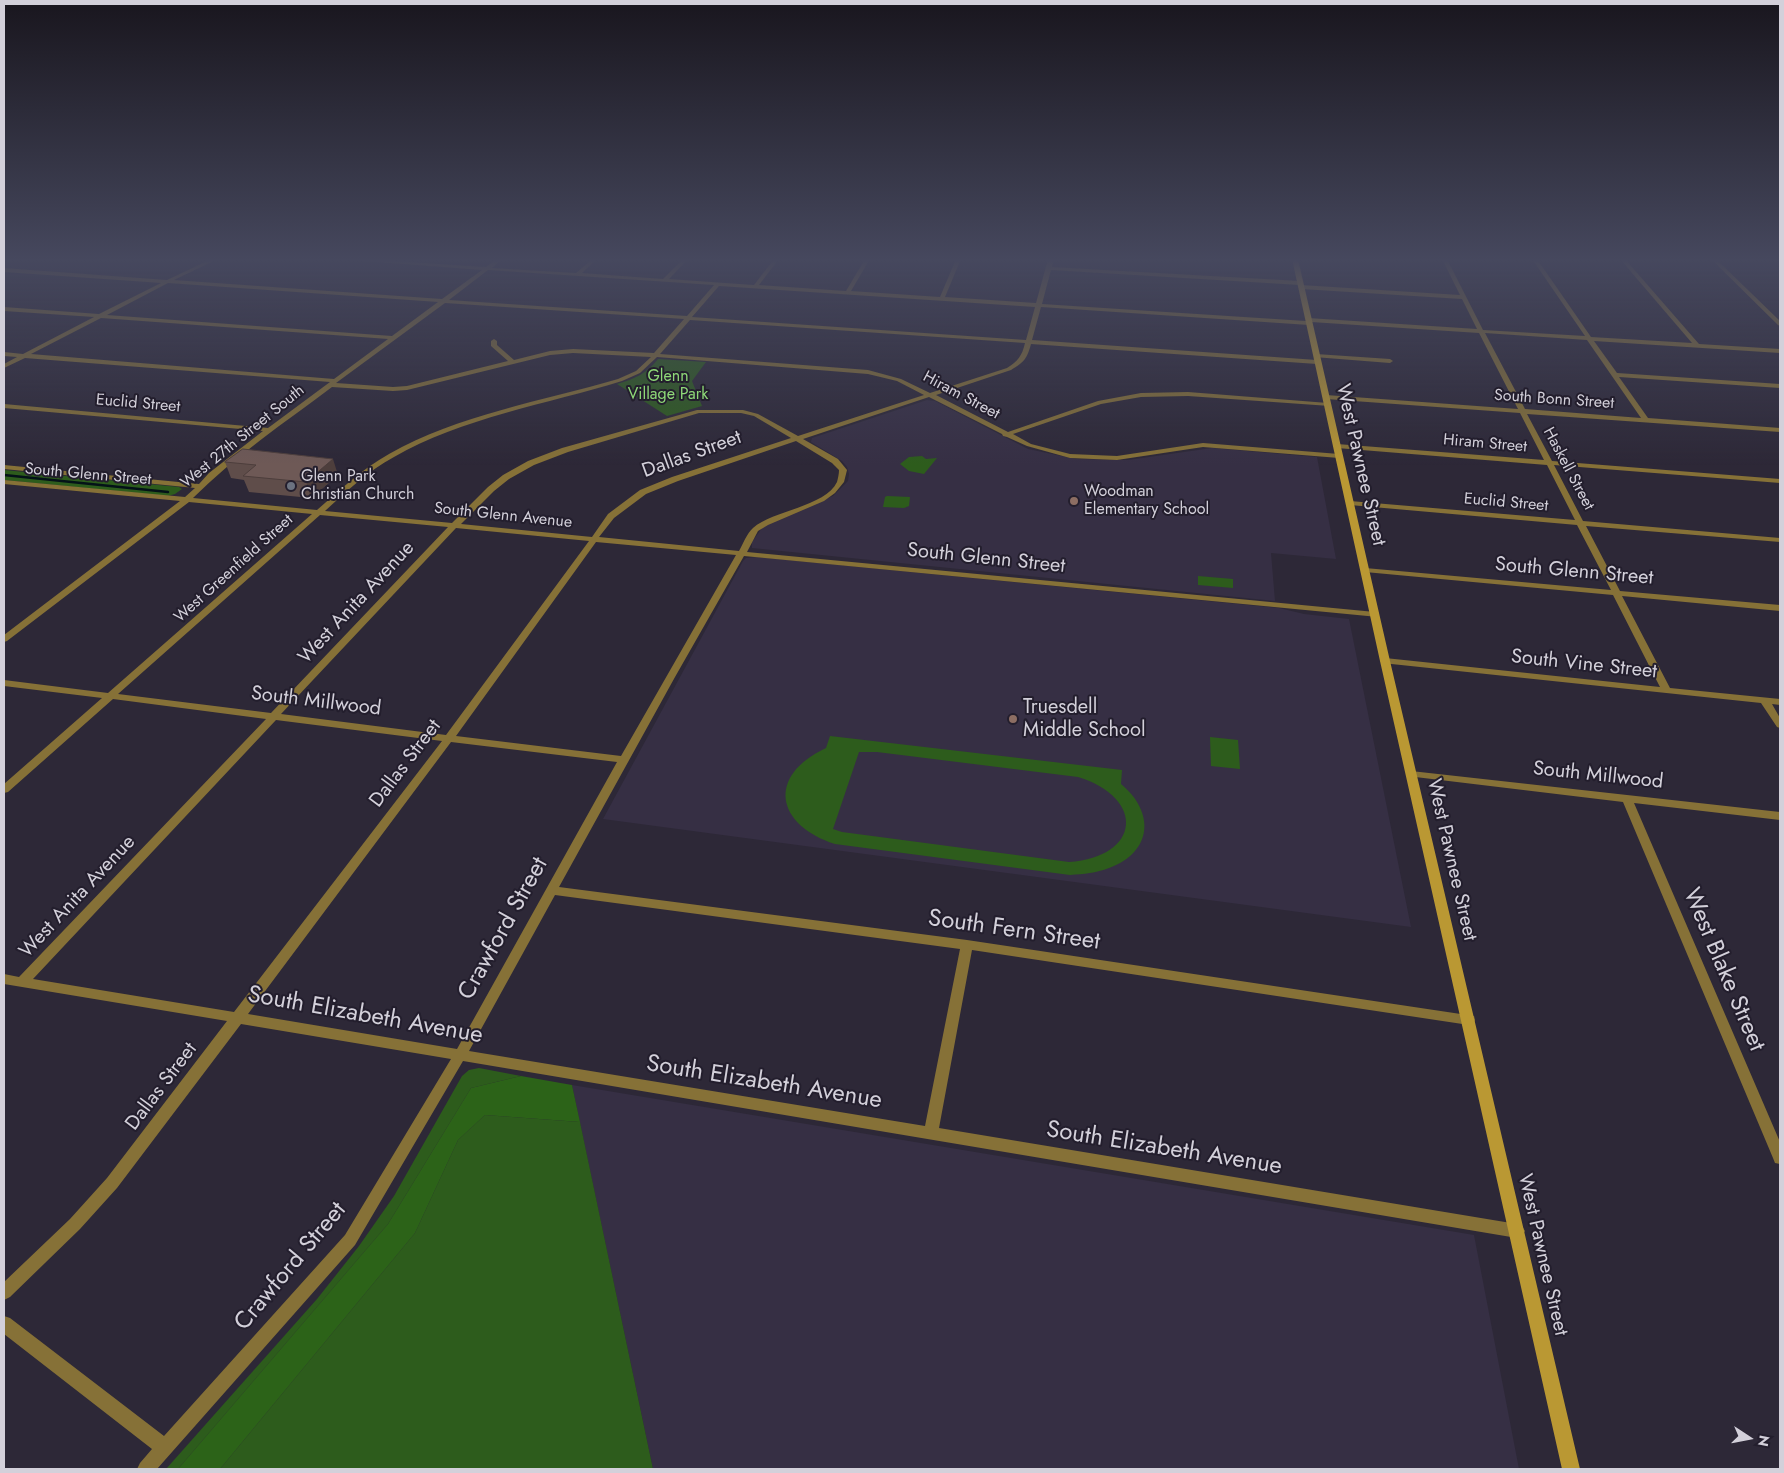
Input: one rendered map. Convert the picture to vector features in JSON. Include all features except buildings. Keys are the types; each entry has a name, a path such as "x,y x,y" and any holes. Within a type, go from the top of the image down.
{"main road":[{"name":"West Pawnee Street","path":"1309,328 1571,1469"}],"street":[{"path":"4,366 78,328"},
{"path":"257,328 394,338"},
{"name":"West 27th Street South","path":"4,639 188,499 201,486 271,430 408,328"},
{"name":"West Greenfield Street","path":"4,790 319,512 381,460 421,439 463,423 620,380 638,372 678,328"},
{"path":"825,328 1028,342 1317,359 1390,361"},
{"name":"Dallas Street","path":"4,1292 75,1224 112,1183 449,738 594,539 619,508 653,487 1009,370 1024,357 1032,328"},
{"path":"1407,328 1780,351"},
{"name":"Haskell Street","path":"1479,328 1668,691"},
{"path":"1582,328 1646,420"},
{"path":"1682,328 1697,345"},
{"path":"494,341 494,346 512,362"},
{"name":"Hiram Street","path":"4,354 407,388 550,353 573,351 654,355 868,372 899,380 1005,435 1037,449 1084,458 1117,458 1203,445 1549,462 1780,481"},
{"path":"1614,375 1780,386"},
{"name":"South Bonn Street","path":"1005,435 1100,402 1141,395 1188,394 1522,411 1780,430"},
{"name":"Euclid Street","path":"4,406 271,430"},
{"name":"West Anita Avenue","path":"22,982 455,525 491,488 506,477 531,463 565,450 686,413 716,410 749,412 798,439 840,466 843,473 839,486 827,497 760,525 740,553"},
{"path":"4,467 201,486"},
{"name":"South Glenn Street","path":"4,482 319,512"},
{"name":"Euclid Street","path":"1350,503 1780,540"},
{"name":"South Glenn Avenue","path":"319,512 594,539"},
{"name":"South Glenn Street","path":"594,539 1374,615"},
{"name":"Crawford Street","path":"146,1469 350,1240 460,1055 740,553"},
{"name":"South Glenn Street","path":"1365,570 1780,608"},
{"name":"South Vine Street","path":"1385,661 1780,702"},
{"name":"South Millwood","path":"4,683 624,760"},
{"path":"1765,701 1780,725"},
{"name":"South Millwood","path":"1411,774 1780,816"},
{"name":"West Blake Street","path":"1627,798 1780,1158"},
{"name":"South Fern Street","path":"551,890 967,945 1469,1020"},
{"path":"931,1133 967,945"},
{"name":"South Elizabeth Avenue","path":"4,979 1517,1231"},
{"path":"4,1324 164,1448"}],"shaded area":[{"name":"Woodman Elementary School","path":"927,400 935,401 1028,449 1076,459 1128,460 1212,448 1317,457 1336,559 1271,553 1275,601 752,548 752,542 762,528 781,517 833,496 848,481 847,467 842,461 811,442 812,438"},
{"name":"Truesdell Middle School","path":"757,557 1279,608 1304,614 1349,619 1411,927 603,819 743,561 746,558"},
{"path":"572,1085 1474,1235 1519,1469 653,1469"}],"green space":[{"name":"Glenn Village Park","path":"658,359 706,362 692,381 702,406 667,416 617,384 640,375"},
{"path":"922,456 926,459 937,458 924,474 909,471 900,464 909,457"},
{"path":"4,470 179,487 182,489 168,496 4,480"},
{"path":"885,497 910,497 909,506 904,508 883,507"},
{"path":"1198,576 1233,579 1233,588 1198,585"},
{"path":"830,736 1122,770 1121,784 1140,807 1144,819 1141,842 1124,861 1109,868 1085,874 1070,875 835,844 815,836 800,825 790,813 786,799 787,786 794,772 807,759 826,748","holes":["859,752 877,752 1078,777 1100,786 1115,798 1124,812 1126,826 1121,838 1110,850 1093,858 1069,862 842,832 833,829"]},
{"path":"1210,737 1238,740 1240,769 1211,766"},
{"path":"479,1068 521,1076 471,1088 388,1224 178,1469 166,1469 317,1299 359,1246 394,1196 462,1076 469,1070"},
{"path":"521,1076 572,1085 580,1122 485,1115 458,1140 415,1233 220,1469 178,1469 388,1224 471,1088"},
{"path":"485,1115 580,1122 653,1469 220,1469 415,1233 458,1140"}],"waterway":[{"path":"4,475 168,492"}],"place":[{"name":"Glenn Park Christian Church","path":"291,486"},
{"name":"Woodman Elementary School","path":"1074,501"},
{"name":"Truesdell Middle School","path":"1013,719"}]}
